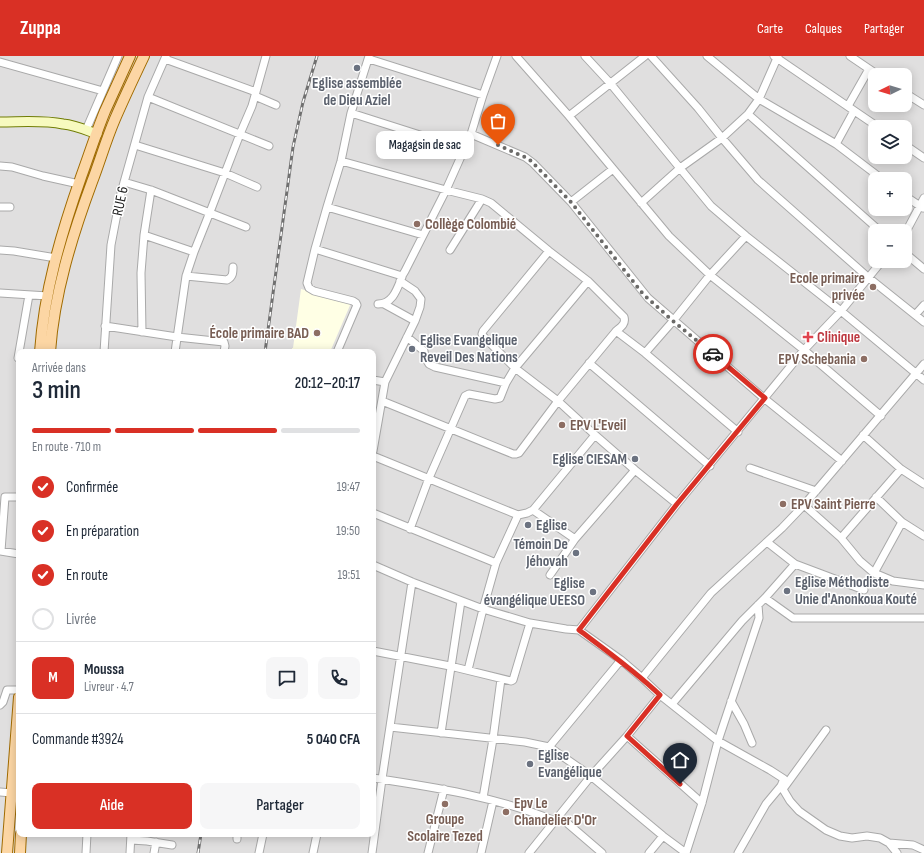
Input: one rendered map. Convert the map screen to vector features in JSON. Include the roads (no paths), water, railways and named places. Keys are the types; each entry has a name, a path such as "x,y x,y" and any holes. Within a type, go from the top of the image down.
{"main road":[{"path":"40,349 41,334 48,296 56,258 67,218 96,134 130,56"},
{"path":"50,349 51,335 58,296 78,221 115,120 144,56"},
{"path":"7,853 16,738"},
{"path":"20,853 21,837"}],"street":[{"path":"86,130 118,56"},
{"path":"175,349 186,276 240,134 250,113 266,56"},
{"path":"415,321 381,304 392,298 446,190 471,134 497,56"},
{"path":"516,56 570,116 669,236 710,274 804,350 881,416"},
{"path":"585,56 610,83 711,206 924,380"},
{"path":"570,116 645,56"},
{"path":"651,56 698,108 758,180 869,278 924,322"},
{"path":"707,56 758,99 836,144 873,172"},
{"path":"850,56 868,68"},
{"path":"166,57 256,94 276,105"},
{"name":"RUE 6","path":"104,349 111,245 124,182 148,97 166,57"},
{"path":"337,349 357,305 353,301 314,291 309,288 307,283 315,249 341,161 351,113 369,57 483,95"},
{"path":"641,203 680,168 722,138 748,114 758,99 776,57 868,120"},
{"path":"0,62 103,91"},
{"path":"836,144 868,71"},
{"path":"148,97 269,146"},
{"path":"912,97 924,105"},
{"path":"351,113 464,149"},
{"path":"748,114 872,224"},
{"path":"0,122 63,124 78,127 96,134"},
{"path":"471,134 529,159 571,202 643,294 673,321 842,461"},
{"path":"135,145 225,173 257,188"},
{"path":"912,150 924,158"},
{"path":"341,161 482,199 490,203 588,281 624,317 625,321 558,401 519,453 516,454 451,430 382,401"},
{"path":"0,166 12,167 79,184"},
{"path":"571,202 613,169"},
{"path":"124,182 151,190 246,227"},
{"path":"142,332 141,273 144,235 151,190"},
{"path":"911,224 922,208 924,198"},
{"path":"450,250 482,199"},
{"path":"912,201 922,208"},
{"path":"0,207 10,207"},
{"path":"327,207 423,235"},
{"path":"144,235 194,252"},
{"path":"645,353 673,321 710,274 746,236"},
{"path":"315,249 401,279 415,291 421,299 415,321 385,382 376,434"},
{"path":"0,250 56,258"},
{"path":"549,251 483,331 483,336 515,368 558,401 635,470 677,504"},
{"path":"912,259 924,269"},
{"path":"186,276 227,280 230,279 233,274 233,267"},
{"path":"579,630 677,504 710,466 804,350 877,268"},
{"path":"410,529 429,478 465,396 469,394 498,399 500,398 506,383 515,368 588,281"},
{"path":"0,293 48,296"},
{"path":"20,349 29,294"},
{"path":"915,315 924,305"},
{"path":"105,326 177,337 224,342 224,349"},
{"path":"616,331 645,353 738,432"},
{"path":"407,337 424,351 425,357 429,364 435,367 506,383"},
{"path":"590,363 710,466"},
{"path":"642,678 710,593 767,542 804,505 924,364"},
{"path":"376,380 385,382"},
{"path":"376,457 518,515 533,510 595,435"},
{"path":"863,435 901,469 924,484"},
{"path":"750,468 816,491"},
{"path":"841,538 901,469"},
{"path":"550,575 575,539 635,470"},
{"path":"16,497 2,498 0,551 16,554"},
{"path":"876,497 902,522 924,536"},
{"path":"804,505 841,538 860,561 874,573 892,581 924,585"},
{"path":"533,510 575,539"},
{"path":"376,514 496,563"},
{"path":"468,670 496,563 518,515"},
{"path":"874,573 902,522"},
{"path":"767,542 795,564 864,590"},
{"path":"672,704 742,621 795,564"},
{"path":"376,566 412,582 483,609 530,623 579,630 620,660 660,695 718,741 784,779 782,788 799,812 826,830 840,836 852,838 867,836 880,838 889,843 897,853"},
{"path":"376,823 412,582"},
{"path":"765,598 793,618 924,618"},
{"path":"440,733 460,601"},
{"path":"390,727 525,742 549,747 591,776 663,836 686,853 702,803 718,741 759,618 758,605"},
{"path":"376,652 450,666 511,681 513,680 530,623"},
{"path":"549,747 620,660"},
{"path":"483,798 501,679"},
{"path":"0,705 3,702 8,690 16,690"},
{"path":"529,853 591,776 627,736 660,695"},
{"path":"731,701 744,724 752,743"},
{"path":"738,853 766,804 782,788 826,730"},
{"path":"627,736 702,803"},
{"path":"376,778 444,789 557,818 602,853"},
{"path":"428,853 444,789"},
{"path":"0,792 12,793"},
{"path":"481,853 493,801"},
{"path":"649,853 663,836"},
{"path":"86,837 86,853"},
{"path":"130,853 131,837 148,837 156,842 172,845"},
{"path":"259,853 262,837"},
{"path":"313,853 316,837"},
{"path":"372,853 374,837"},
{"path":"154,853 156,842"},
{"path":"889,843 913,845 924,850"}],"railway":[{"path":"265,349 293,147 303,102 317,56"},
{"path":"198,853 201,837"}],"place":[{"name":"Eglise assemblée de Dieu Aziel","path":"357,68"},
{"name":"Magagsin de sac","path":"498,145"},
{"name":"Collège Colombié","path":"417,224"},
{"name":"Ecole primaire privée","path":"873,287"},
{"name":"École primaire BAD","path":"317,333"},
{"name":"Clinique","path":"808,337"},
{"name":"Eglise Evangelique Reveil Des Nations","path":"412,349"},
{"name":"EPV Schebania","path":"864,359"},
{"name":"EPV L'Eveil","path":"562,425"},
{"name":"Eglise CIESAM","path":"635,459"},
{"name":"EPV Saint Pierre","path":"783,504"},
{"name":"Eglise","path":"528,525"},
{"name":"Témoin De Jéhovah","path":"576,553"},
{"name":"Eglise Méthodiste Unie d'Anonkoua Kouté","path":"787,591"},
{"name":"Eglise évangélique UEESO","path":"593,592"},
{"name":"Eglise Evangélique","path":"530,764"},
{"name":"Groupe Scolaire Tezed","path":"445,804"},
{"name":"Epv Le Chandelier D'Or","path":"506,812"}]}
